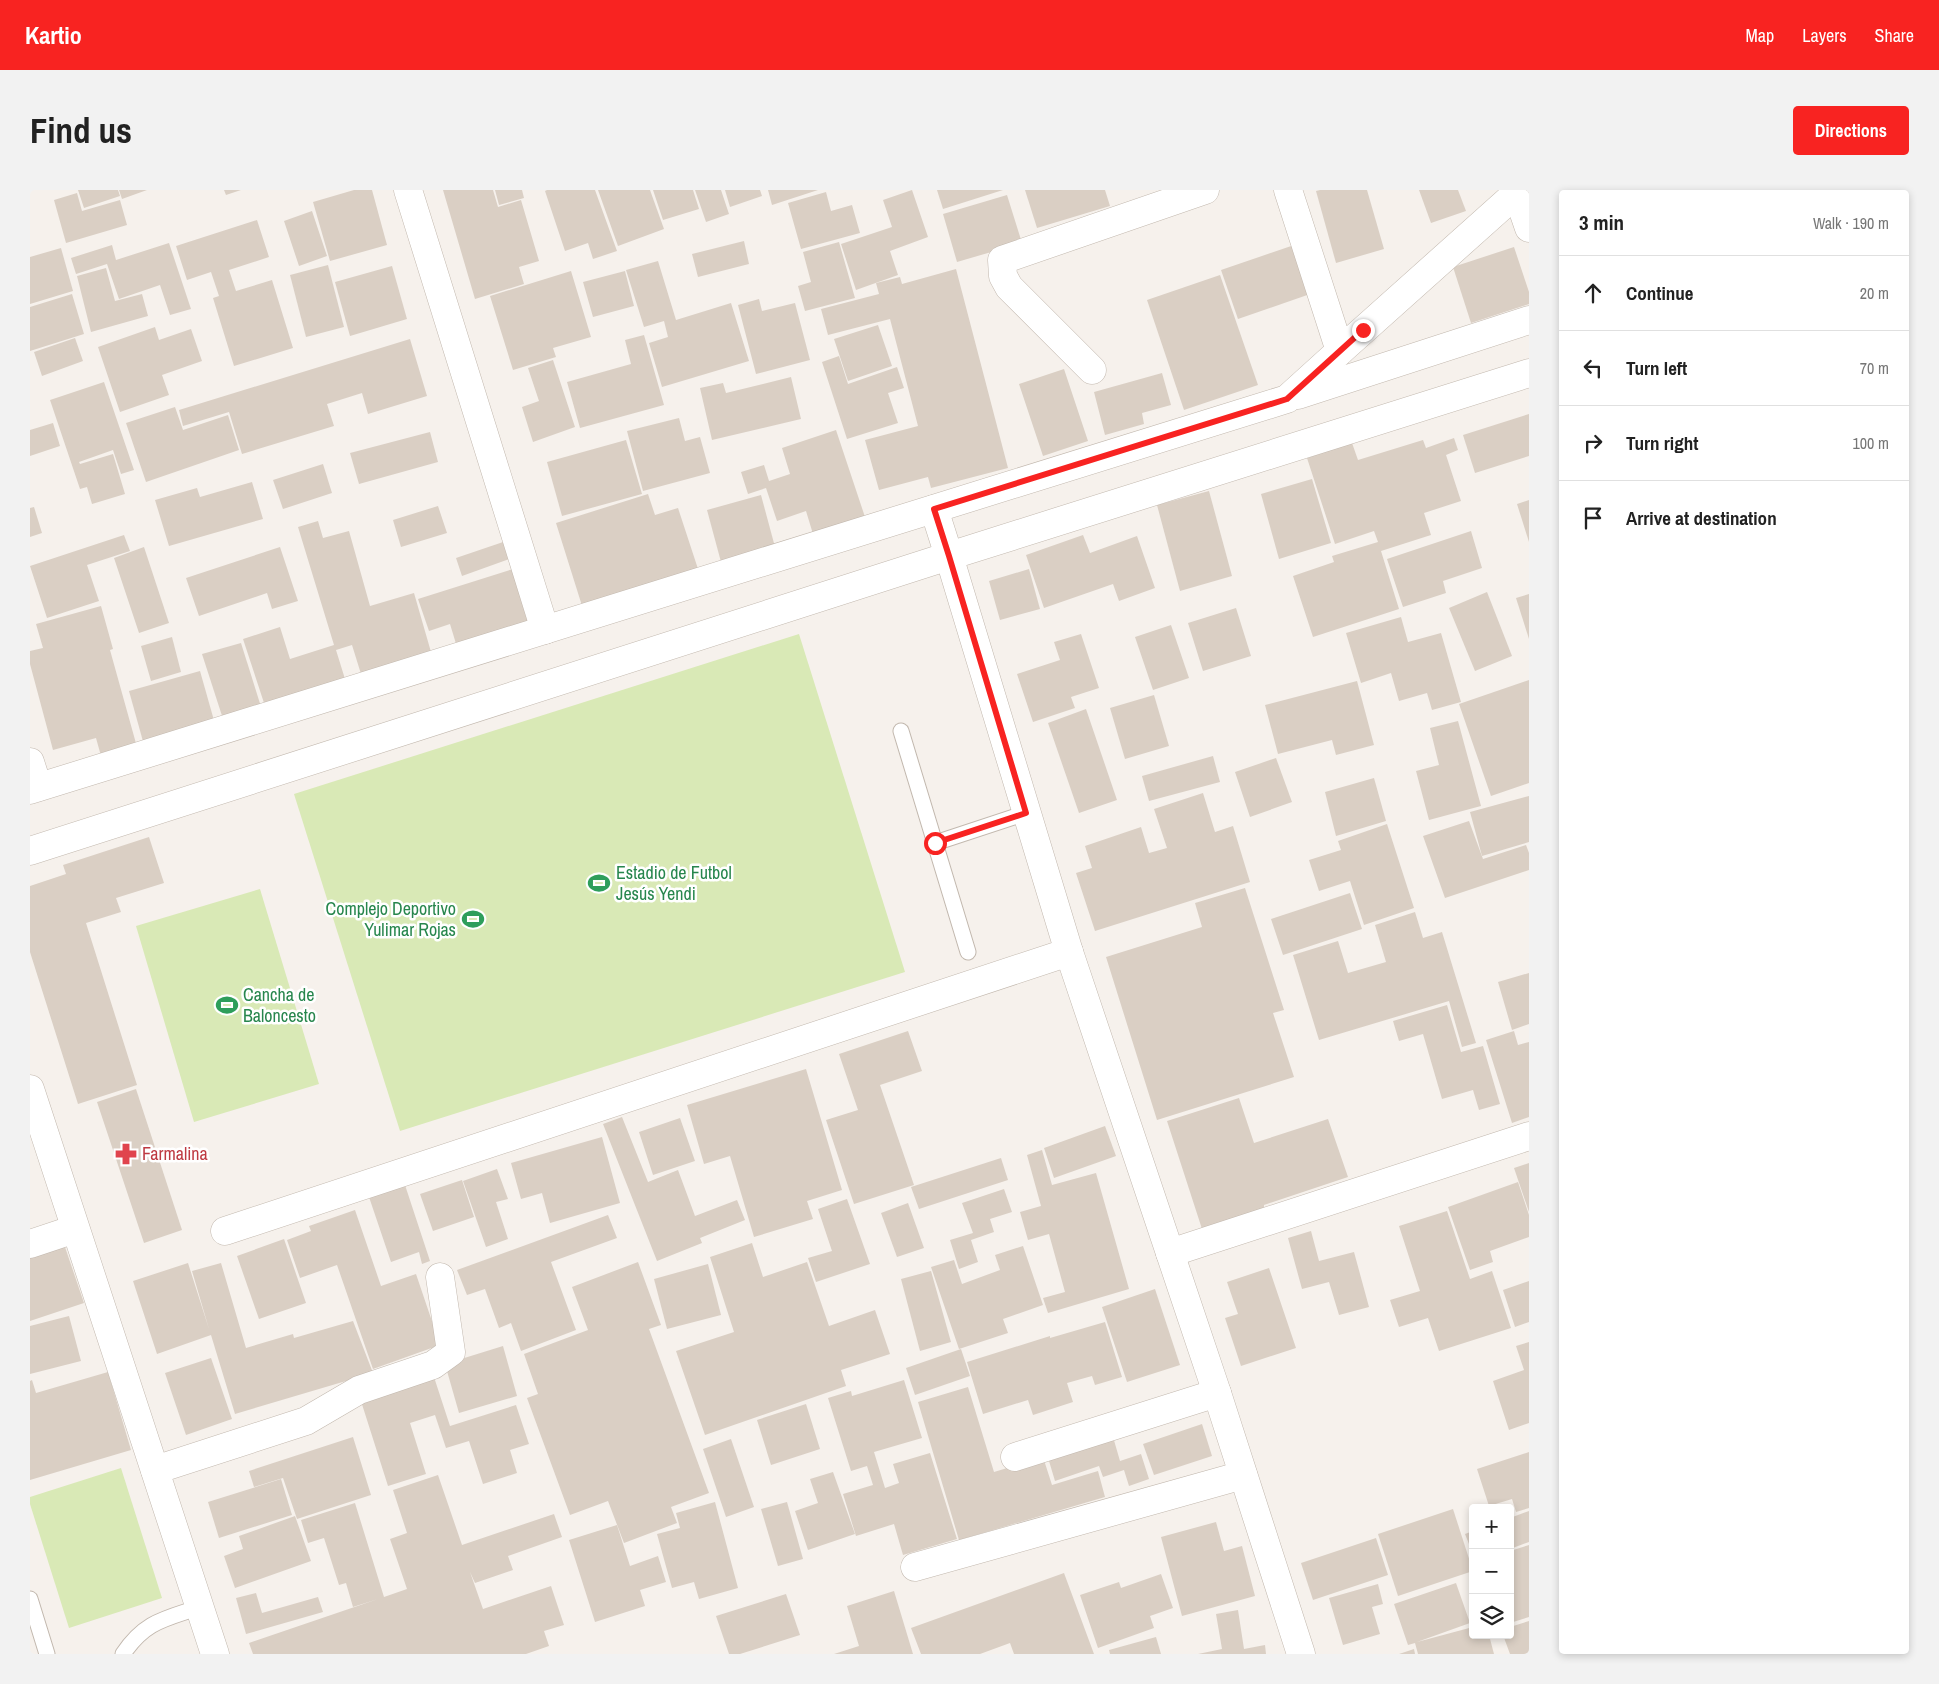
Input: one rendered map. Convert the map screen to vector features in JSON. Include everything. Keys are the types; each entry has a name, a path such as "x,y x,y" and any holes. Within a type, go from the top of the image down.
{"street":[{"path":"408,190 545,630"},
{"path":"1092,370 1009,287 1003,276 1002,260 1205,190"},
{"path":"1288,190 1340,351"},
{"path":"1287,399 1518,191 1529,228"},
{"path":"33,780 545,630 1287,399 1529,320"},
{"path":"30,851 949,556 1529,373"},
{"path":"934,509 1069,952 1217,1393 1301,1654"},
{"path":"225,1231 1069,952"},
{"path":"30,1089 215,1654"},
{"path":"1170,1254 1529,1136"},
{"path":"30,1244 75,1229"},
{"path":"155,1470 306,1421 358,1390 433,1365 451,1352 440,1277"},
{"path":"1015,1457 1217,1393"},
{"path":"915,1567 1243,1475"}],"lane":[{"path":"901,731 968,952"},
{"path":"935,843 1026,813"},
{"path":"30,1599 47,1654"},
{"path":"123,1654 141,1631 155,1622 200,1607"}],"green space":[{"name":"Estadio de Futbol Jesús Yendi","path":"799,634 905,972 400,1131 294,794"},
{"name":"Cancha de Baloncesto","path":"260,889 319,1084 194,1122 136,926"},
{"path":"121,1468 162,1598 69,1628 30,1504 30,1497"}],"building":[{"path":"78,190 118,190 120,196 84,208"},
{"path":"119,190 147,190 122,199"},
{"path":"224,190 241,190 226,195"},
{"path":"354,190 372,190 387,245 330,261 313,202"},
{"path":"443,190 493,190 498,207 521,200 539,261 519,267 524,284 475,299"},
{"path":"495,190 522,190 524,198 499,205"},
{"path":"595,190 617,251 593,259 588,243 565,251 545,191"},
{"path":"598,190 650,190 664,229 618,246"},
{"path":"653,190 693,190 699,209 663,220"},
{"path":"695,190 721,190 729,214 706,222"},
{"path":"725,190 760,190 762,196 730,207"},
{"path":"768,190 818,190 772,205"},
{"path":"912,190 928,237 890,251 898,275 856,290 841,244 892,227 883,200"},
{"path":"937,190 1003,190 943,209"},
{"path":"1025,190 1105,190 1110,206 1037,228"},
{"path":"1367,190 1384,249 1336,263 1316,191"},
{"path":"1419,190 1458,190 1466,211 1431,223"},
{"path":"826,192 831,211 852,205 860,233 801,249 788,203"},
{"path":"77,193 82,211 120,200 127,225 66,243 54,200"},
{"path":"1007,195 1022,243 957,262 943,214"},
{"path":"312,211 327,256 299,266 284,221"},
{"path":"257,220 269,257 229,270 236,291 272,280 293,348 234,366 213,298 219,296 211,272 187,280 176,246"},
{"path":"744,241 749,264 698,277 692,254"},
{"path":"839,242 855,298 805,311 798,286 811,282 803,252"},
{"path":"169,243 191,309 170,315 160,285 119,299 107,264 76,274 71,258 112,245 116,260"},
{"path":"1297,244 1313,293 1238,319 1221,270"},
{"path":"1514,247 1529,292 1529,304 1471,323 1453,267"},
{"path":"61,248 73,291 30,304 30,257"},
{"path":"658,261 676,320 731,303 749,361 662,387 649,343 668,337 664,321 644,327 626,270"},
{"path":"328,265 344,327 306,337 290,275"},
{"path":"392,266 407,319 350,336 335,282"},
{"path":"106,268 115,301 142,294 148,316 91,332 77,276"},
{"path":"956,269 1008,468 931,488 928,477 879,490 865,440 918,426 890,319 828,335 821,309 879,294 876,283 900,277 902,284"},
{"path":"571,271 591,337 553,348 556,357 513,370 490,296"},
{"path":"625,271 634,306 593,317 583,282"},
{"path":"1220,275 1258,385 1184,410 1147,300"},
{"path":"72,294 84,334 30,351 30,307"},
{"path":"759,299 762,311 795,303 810,360 756,374 738,305"},
{"path":"878,325 892,366 848,381 834,339"},
{"path":"155,327 159,340 191,329 202,361 162,375 169,395 120,412 98,347"},
{"path":"644,335 664,405 580,428 567,382 631,364 625,340"},
{"path":"75,338 83,361 42,376 34,352"},
{"path":"410,339 427,396 368,414 362,393 327,404 334,426 242,454 229,412 183,426 179,410"},
{"path":"839,356 848,384 897,367 904,388 888,393 898,423 847,439 822,362"},
{"path":"553,360 575,427 533,442 522,407 539,401 528,368"},
{"path":"1064,369 1088,441 1043,456 1019,384"},
{"path":"1162,373 1171,405 1142,413 1144,424 1105,435 1094,392"},
{"path":"791,377 801,419 712,440 700,388 723,383 726,393"},
{"path":"104,382 134,470 121,474 113,450 79,462 80,464 113,454 125,494 92,504 87,487 80,489 50,400"},
{"path":"175,407 183,430 228,415 239,450 146,482 126,423"},
{"path":"1529,414 1529,456 1475,473 1463,435"},
{"path":"679,418 685,441 700,437 710,473 643,491 627,431"},
{"path":"53,423 60,446 30,456 30,430"},
{"path":"836,430 865,517 813,534 806,511 777,521 766,488 748,494 741,472 764,465 769,481 790,474 782,448"},
{"path":"430,432 438,462 359,484 350,453"},
{"path":"1454,438 1458,450 1446,455 1461,501 1424,513 1431,535 1381,551 1399,609 1313,637 1293,576 1334,562 1332,556 1378,542 1374,531 1335,544 1307,458 1352,443 1358,460 1423,440 1426,448"},
{"path":"626,440 642,494 562,516 547,462"},
{"path":"323,464 332,493 283,509 273,480"},
{"path":"1312,479 1331,543 1279,559 1261,494"},
{"path":"252,482 263,519 169,546 155,500 197,488 200,497"},
{"path":"1209,491 1232,576 1180,591 1157,505"},
{"path":"648,494 655,515 678,508 699,572 583,609 556,523"},
{"path":"761,495 775,547 721,562 707,510"},
{"path":"1529,500 1529,542 1517,504"},
{"path":"438,506 447,533 401,547 393,520"},
{"path":"34,507 42,533 30,537 30,508"},
{"path":"318,521 323,538 349,531 370,606 414,593 431,652 361,674 352,645 336,650 345,679 265,706 243,639 280,627 290,659 334,645 298,527"},
{"path":"1471,531 1482,568 1443,581 1446,593 1403,607 1387,559"},
{"path":"124,535 130,551 87,565 99,601 47,618 30,566"},
{"path":"1083,535 1090,553 1137,536 1155,588 1119,601 1113,584 1044,608 1026,555"},
{"path":"509,540 515,557 462,576 456,558"},
{"path":"144,547 169,623 139,633 114,558"},
{"path":"280,547 298,601 272,609 267,593 199,616 186,578"},
{"path":"516,568 533,623 457,647 450,624 429,631 418,599"},
{"path":"1029,569 1040,609 1000,620 989,581"},
{"path":"1487,592 1512,656 1475,671 1449,608"},
{"path":"1529,594 1529,639 1516,598"},
{"path":"101,606 113,649 110,650 137,747 101,756 96,738 53,750 30,664 30,651 43,648 36,624"},
{"path":"1236,608 1251,656 1203,671 1188,623"},
{"path":"1401,617 1408,642 1441,633 1461,702 1432,710 1427,693 1399,701 1391,673 1361,683 1346,633"},
{"path":"1171,625 1189,678 1153,690 1135,637"},
{"path":"1081,634 1099,688 1071,697 1075,708 1033,722 1017,674 1060,660 1054,642"},
{"path":"172,637 181,672 151,681 141,646"},
{"path":"241,643 262,710 224,722 202,654"},
{"path":"200,671 215,724 144,745 129,691"},
{"path":"1529,680 1529,783 1491,796 1459,704"},
{"path":"1357,681 1374,745 1336,755 1332,740 1278,754 1265,705"},
{"path":"1154,695 1169,746 1125,759 1110,708"},
{"path":"1086,709 1117,800 1079,813 1048,723"},
{"path":"1458,721 1481,806 1429,820 1416,771 1439,765 1430,728"},
{"path":"1213,756 1220,782 1149,801 1142,776"},
{"path":"1276,758 1292,802 1250,817 1235,772"},
{"path":"1374,778 1386,821 1336,836 1325,792"},
{"path":"1203,793 1215,832 1233,826 1250,882 1095,931 1076,873 1092,868 1085,846 1141,827 1149,853 1167,848 1154,809"},
{"path":"1529,796 1529,842 1482,856 1470,812"},
{"path":"1469,821 1483,859 1526,845 1529,853 1529,870 1445,898 1423,836"},
{"path":"1387,824 1414,908 1364,925 1350,881 1319,891 1309,860 1341,850 1338,841"},
{"path":"149,837 164,883 116,898 121,912 86,923 137,1085 78,1104 30,952 30,886 66,874 63,865"},
{"path":"1245,888 1284,1010 1273,1013 1294,1077 1157,1120 1106,957 1202,927 1195,903"},
{"path":"1350,893 1362,929 1283,955 1271,919"},
{"path":"1415,912 1423,938 1442,932 1476,1043 1462,1047 1449,1001 1319,1040 1293,955 1338,941 1348,973 1386,962 1375,925"},
{"path":"1529,973 1529,1024 1512,1030 1498,982"},
{"path":"1447,1005 1461,1052 1483,1046 1500,1104 1479,1110 1473,1090 1442,1099 1423,1034 1399,1041 1393,1021"},
{"path":"908,1031 922,1071 880,1085 914,1185 854,1204 826,1120 858,1110 839,1054"},
{"path":"1514,1031 1518,1045 1529,1042 1529,1117 1512,1123 1486,1040"},
{"path":"806,1069 842,1190 807,1201 813,1219 754,1237 730,1156 704,1164 687,1105"},
{"path":"136,1089 182,1230 144,1243 97,1102"},
{"path":"1239,1098 1254,1143 1328,1119 1348,1177 1264,1205 1264,1208 1202,1229 1167,1121"},
{"path":"622,1117 648,1182 678,1170 695,1216 737,1200 745,1220 700,1238 702,1243 657,1261 603,1124"},
{"path":"680,1118 695,1161 653,1175 639,1132"},
{"path":"1105,1126 1116,1156 1054,1178 1044,1148"},
{"path":"602,1137 620,1203 550,1223 542,1193 521,1199 511,1163"},
{"path":"1042,1150 1052,1185 1096,1173 1129,1289 1048,1313 1043,1298 1065,1292 1049,1234 1028,1240 1020,1212 1041,1206 1027,1155"},
{"path":"1001,1158 1008,1180 919,1209 911,1187"},
{"path":"1529,1163 1529,1212 1514,1168"},
{"path":"497,1169 508,1199 496,1202 508,1239 486,1247 463,1181"},
{"path":"462,1180 474,1217 433,1231 420,1194"},
{"path":"1518,1182 1529,1215 1529,1237 1490,1251 1493,1262 1470,1270 1448,1207"},
{"path":"405,1185 430,1261 422,1264 419,1252 391,1262 369,1197"},
{"path":"1004,1189 1012,1212 990,1219 994,1232 971,1240 978,1262 959,1269 950,1240 973,1233 962,1203"},
{"path":"847,1199 870,1264 816,1282 808,1258 832,1251 818,1209"},
{"path":"908,1203 924,1248 897,1257 881,1213"},
{"path":"355,1210 381,1286 416,1274 440,1345 373,1369 337,1265 300,1278 287,1240 311,1231 309,1226"},
{"path":"1447,1211 1470,1279 1492,1271 1511,1328 1439,1351 1428,1318 1399,1327 1390,1300 1420,1291 1399,1226"},
{"path":"608,1215 617,1238 551,1262 576,1330 521,1351 511,1323 499,1328 485,1289 467,1295 457,1270"},
{"path":"1311,1231 1319,1261 1354,1252 1369,1307 1339,1315 1329,1282 1302,1289 1288,1238"},
{"path":"284,1239 306,1303 259,1319 237,1256"},
{"path":"752,1243 763,1277 807,1262 829,1326 875,1310 890,1354 841,1370 846,1386 705,1435 676,1351 734,1332 710,1257"},
{"path":"1023,1246 1043,1305 1003,1319 1008,1333 959,1349 931,1267 954,1260 962,1284 1000,1270 995,1255"},
{"path":"65,1247 84,1303 30,1321 30,1258"},
{"path":"638,1262 661,1325 649,1329 709,1493 671,1507 677,1523 624,1543 608,1501 570,1515 527,1398 538,1394 524,1354 588,1330 572,1287"},
{"path":"188,1263 209,1329 192,1271 221,1263 246,1348 293,1334 294,1338 353,1321 373,1373 235,1414 211,1335 157,1354 133,1281"},
{"path":"708,1264 721,1315 667,1329 654,1279"},
{"path":"1269,1268 1296,1348 1241,1366 1225,1318 1238,1314 1227,1282"},
{"path":"931,1271 951,1342 920,1351 901,1279"},
{"path":"1529,1281 1529,1322 1515,1327 1503,1290"},
{"path":"1155,1289 1180,1365 1127,1382 1102,1307"},
{"path":"69,1316 81,1361 30,1374 30,1326"},
{"path":"1105,1322 1122,1377 1095,1385 1092,1376 1067,1383 1073,1402 1033,1415 1028,1400 983,1414 967,1362 1050,1336 1050,1338"},
{"path":"1529,1342 1529,1423 1509,1430 1493,1381 1524,1370 1516,1346"},
{"path":"503,1346 517,1396 459,1413 445,1364"},
{"path":"961,1349 970,1376 915,1395 906,1368"},
{"path":"211,1358 232,1419 186,1435 165,1373"},
{"path":"108,1372 131,1450 30,1480 30,1381 32,1380 36,1393"},
{"path":"433,1374 450,1426 516,1405 529,1444 510,1450 517,1473 483,1484 469,1441 446,1448 435,1415 410,1423 426,1474 388,1486 360,1398"},
{"path":"904,1380 922,1438 874,1452 885,1488 899,1483 893,1464 930,1453 957,1539 903,1555 894,1524 856,1536 843,1494 873,1485 867,1466 851,1471 828,1398 851,1391 852,1396"},
{"path":"968,1387 994,1472 1043,1457 1052,1485 1098,1471 1105,1497 959,1540 918,1402"},
{"path":"806,1404 820,1449 771,1465 757,1420"},
{"path":"1202,1424 1212,1456 1154,1475 1143,1444"},
{"path":"1111,1430 1120,1461 1141,1454 1149,1479 1129,1486 1124,1470 1103,1477 1099,1466 1055,1481 1046,1451"},
{"path":"353,1437 371,1495 297,1519 283,1478 254,1487 249,1471"},
{"path":"731,1439 754,1507 726,1517 703,1449"},
{"path":"1529,1452 1529,1508 1516,1512 1512,1499 1488,1504 1477,1469"},
{"path":"833,1472 855,1534 808,1550 795,1511 818,1503 810,1479"},
{"path":"438,1475 462,1545 554,1514 562,1537 508,1556 513,1570 475,1583 470,1572 483,1609 551,1586 564,1625 544,1631 549,1646 526,1654 253,1654 249,1643 378,1599 353,1607 346,1583 339,1585 324,1538 308,1543 301,1520 355,1503 384,1597 407,1589 390,1539 407,1533 393,1490"},
{"path":"281,1479 292,1515 219,1538 208,1502"},
{"path":"715,1502 738,1588 699,1599 694,1582 672,1588 657,1534 680,1528 676,1513"},
{"path":"787,1502 803,1559 778,1566 761,1509"},
{"path":"1453,1509 1469,1559 1469,1572 1398,1596 1378,1534"},
{"path":"1529,1511 1529,1542 1514,1548 1514,1517"},
{"path":"295,1516 311,1561 235,1588 224,1556 243,1549 239,1536"},
{"path":"1216,1522 1224,1551 1242,1546 1255,1596 1182,1616 1161,1537"},
{"path":"617,1525 630,1566 658,1556 666,1582 640,1590 645,1606 595,1622 569,1540"},
{"path":"1469,1532 1469,1544 1465,1534"},
{"path":"1376,1538 1388,1575 1313,1600 1301,1563"},
{"path":"1529,1545 1529,1617 1514,1622 1514,1594 1514,1550"},
{"path":"1064,1573 1094,1654 1014,1654 1010,1643 980,1654 921,1654 911,1628"},
{"path":"1161,1574 1173,1608 1150,1616 1154,1628 1098,1648 1080,1595 1119,1582 1121,1588"},
{"path":"1456,1583 1469,1623 1417,1642 1469,1628 1469,1639 1490,1639 1494,1654 1418,1654 1415,1643 1408,1645 1394,1604"},
{"path":"1378,1584 1383,1604 1372,1607 1380,1634 1343,1645 1329,1598"},
{"path":"894,1591 913,1654 834,1654 859,1646 847,1606"},
{"path":"256,1593 262,1613 318,1597 323,1612 246,1634 236,1598"},
{"path":"786,1594 800,1635 740,1654 729,1654 716,1616"},
{"path":"1238,1610 1244,1649 1265,1645 1266,1654 1198,1654 1222,1649 1216,1614"},
{"path":"1529,1621 1529,1654 1510,1654 1504,1639 1514,1639 1514,1626"},
{"path":"1156,1637 1161,1654 1110,1654 1109,1650"},
{"path":"1414,1649 1415,1654 1399,1654"}],"place":[{"name":"Estadio de Futbol Jesús Yendi","path":"599,883"},
{"name":"Complejo Deportivo Yulimar Rojas","path":"473,919"},
{"name":"Cancha de Baloncesto","path":"227,1005"},
{"name":"Farmalina","path":"126,1154"}],"route":[{"path":"935,843 1026,813 934,509 1287,399 1363,330"}]}
